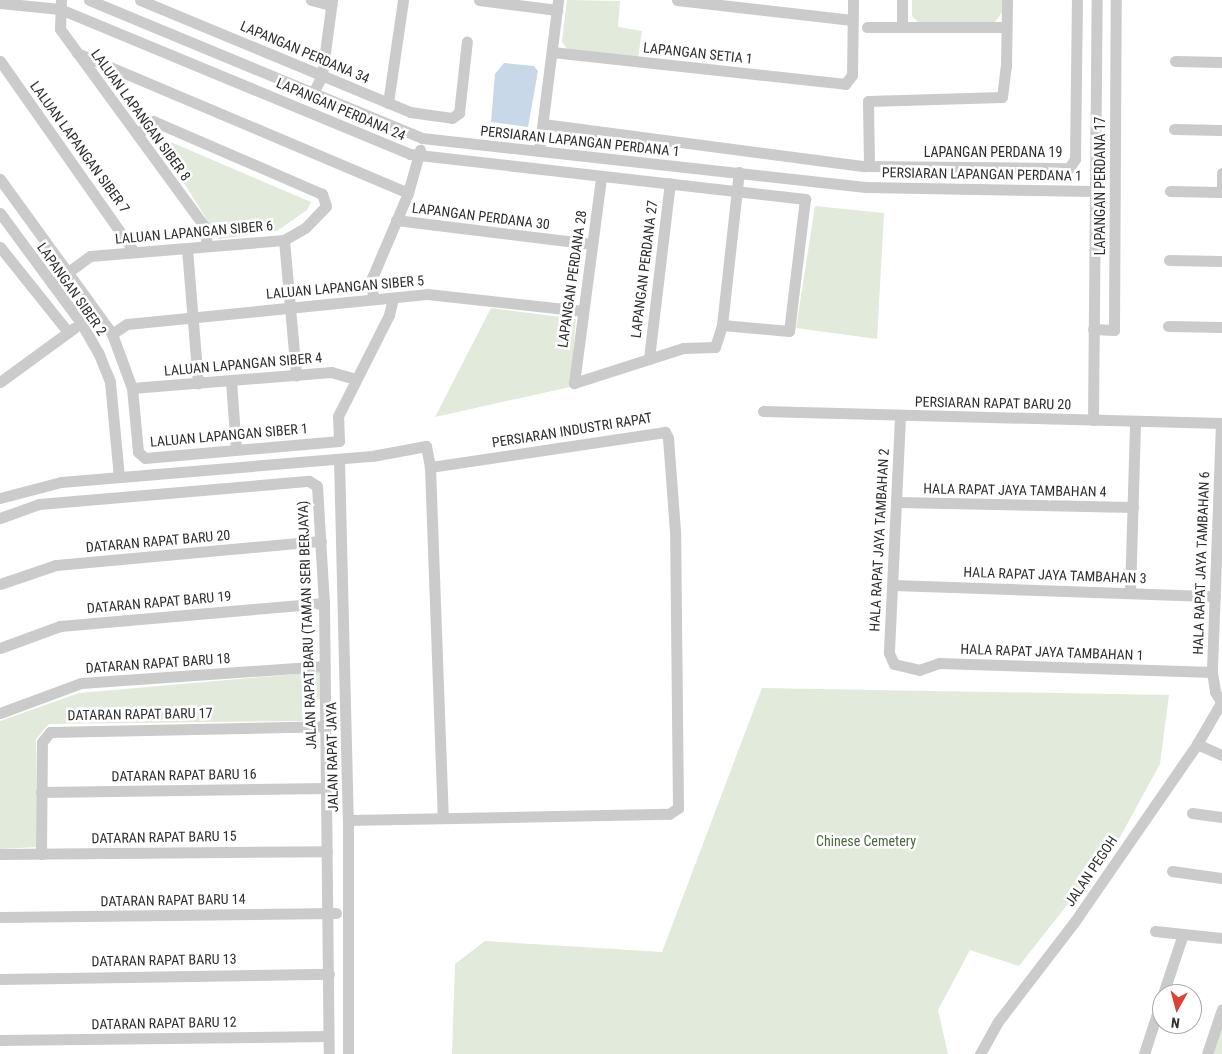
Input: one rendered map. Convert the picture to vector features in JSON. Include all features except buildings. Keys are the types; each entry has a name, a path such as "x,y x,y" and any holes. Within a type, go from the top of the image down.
{"street":[{"name":"PERSIARAN LAPANGAN PERDANA 1","path":"89,0 312,95 422,138 865,187 1095,190"},
{"path":"134,18 142,0"},
{"name":"LAPANGAN PERDANA 34","path":"142,0 410,112 452,118 459,114 467,40"},
{"path":"311,0 331,2 322,75 312,95"},
{"path":"388,103 402,0"},
{"path":"479,0 557,5 539,151"},
{"path":"677,0 852,20 853,0"},
{"path":"902,0 902,27"},
{"path":"865,187 868,101 999,99 1003,93 1005,75 1007,0"},
{"name":"LAPANGAN PERDANA 19","path":"867,166 1069,168 1074,159 1077,0"},
{"path":"1093,420 1098,0"},
{"name":"LAPANGAN PERDANA 17","path":"1093,329 1114,330 1116,0"},
{"name":"LAPANGAN PERDANA 24","path":"0,3 60,5 382,144 419,155 601,178 670,183 739,193 805,199 789,331 722,325"},
{"name":"LALUAN LAPANGAN SIBER 8","path":"60,5 58,24 77,53 204,226 207,246"},
{"name":"LAPANGAN SETIA 1","path":"552,52 841,84 851,78 852,20"},
{"path":"867,27 1006,27"},
{"path":"77,53 408,193"},
{"name":"LALUAN LAPANGAN SIBER 7","path":"0,61 134,252"},
{"path":"1175,61 1222,62"},
{"name":"LALUAN LAPANGAN SIBER 6","path":"52,284 66,270 90,256 284,240 305,228 326,206 322,194 153,121 146,124 138,136"},
{"path":"543,124 867,166"},
{"path":"1174,129 1222,130"},
{"path":"373,299 372,278 408,193 422,138"},
{"path":"649,358 684,348 715,347 722,325 739,193 739,172"},
{"path":"1170,191 1222,192 1222,173"},
{"name":"LAPANGAN PERDANA 28","path":"601,178 574,384 649,358"},
{"name":"LALUAN LAPANGAN SIBER 1","path":"0,179 112,334 132,388 140,456 339,441 338,416 355,379"},
{"name":"LAPANGAN PERDANA 27","path":"649,358 670,183"},
{"name":"LAPANGAN SIBER 2","path":"0,213 81,323 110,382 119,477"},
{"name":"LAPANGAN PERDANA 30","path":"396,220 592,244"},
{"path":"284,240 296,375"},
{"path":"0,247 5,263 68,332"},
{"path":"187,249 198,384"},
{"path":"1169,260 1222,261"},
{"name":"LALUAN LAPANGAN SIBER 5","path":"112,334 127,324 427,294 583,311"},
{"path":"355,379 389,315 393,298"},
{"path":"1,378 81,323"},
{"path":"1168,326 1222,327"},
{"name":"LALUAN LAPANGAN SIBER 4","path":"132,388 336,373 355,379"},
{"path":"231,381 236,449"},
{"name":"PERSIARAN RAPAT BARU 20","path":"763,411 900,417 1222,423"},
{"name":"HALA RAPAT JAYA TAMBAHAN 2","path":"894,664 889,653 900,417"},
{"path":"1130,593 1135,421"},
{"name":"HALA RAPAT JAYA TAMBAHAN 6","path":"1222,423 1212,672 1215,692 1222,701"},
{"name":"PERSIARAN INDUSTRI RAPAT","path":"348,820 669,814 678,808 676,531 668,438 665,432 659,430 430,467"},
{"path":"0,498 61,482 339,459 426,446 430,467 443,817"},
{"name":"JALAN RAPAT JAYA","path":"339,459 348,820 348,1054"},
{"name":"JALAN RAPAT BARU (TAMAN SERI BERJAYA)","path":"0,518 39,504 309,481 317,486 324,603 330,913 329,1054"},
{"name":"HALA RAPAT JAYA TAMBAHAN 4","path":"897,502 1133,507"},
{"name":"DATARAN RAPAT BARU 20","path":"0,584 56,565 321,541"},
{"name":"HALA RAPAT JAYA TAMBAHAN 3","path":"893,586 1215,596"},
{"name":"DATARAN RAPAT BARU 19","path":"0,648 60,626 324,603"},
{"name":"HALA RAPAT JAYA TAMBAHAN 1","path":"894,664 919,670 938,663 1212,672"},
{"name":"DATARAN RAPAT BARU 18","path":"0,713 81,683 324,666"},
{"name":"JALAN PEGOH","path":"980,1054 997,1024 1075,920 1197,744 1222,701"},
{"name":"DATARAN RAPAT BARU 17","path":"41,854 42,742 50,732 325,726"},
{"path":"1197,744 1222,755"},
{"name":"DATARAN RAPAT BARU 16","path":"41,792 327,788"},
{"path":"1192,813 1222,817"},
{"name":"DATARAN RAPAT BARU 15","path":"0,854 328,850"},
{"path":"1172,871 1222,878"},
{"name":"DATARAN RAPAT BARU 14","path":"0,917 347,914"},
{"path":"1155,931 1222,938"},
{"path":"1166,984 1183,934"},
{"name":"DATARAN RAPAT BARU 13","path":"0,979 329,974"},
{"path":"1207,1054 1222,1009"},
{"path":"1144,1054 1152,1029"},
{"name":"DATARAN RAPAT BARU 12","path":"0,1040 328,1036"}],"green space":[{"path":"567,0 620,1 618,27 642,31 638,58 567,49 562,42"},
{"path":"912,0 1002,0 1002,12 995,22 918,22 912,16"},
{"path":"154,135 311,202 307,210 277,231 219,239"},
{"path":"815,206 884,213 877,339 796,328"},
{"path":"491,308 576,319 570,387 435,417"},
{"path":"320,672 320,699 302,700 303,721 49,724 36,739 37,847 0,849 0,721 79,693"},
{"name":"Chinese Cemetery","path":"762,688 1169,695 1160,764 1119,839 1019,966 970,950 938,1010 948,1054 452,1054 455,964 485,941 662,952"},
{"path":"1222,1023 1222,1054 1211,1054"}],"water":[{"path":"504,63 534,66 538,71 528,127 491,122 495,74"}]}
